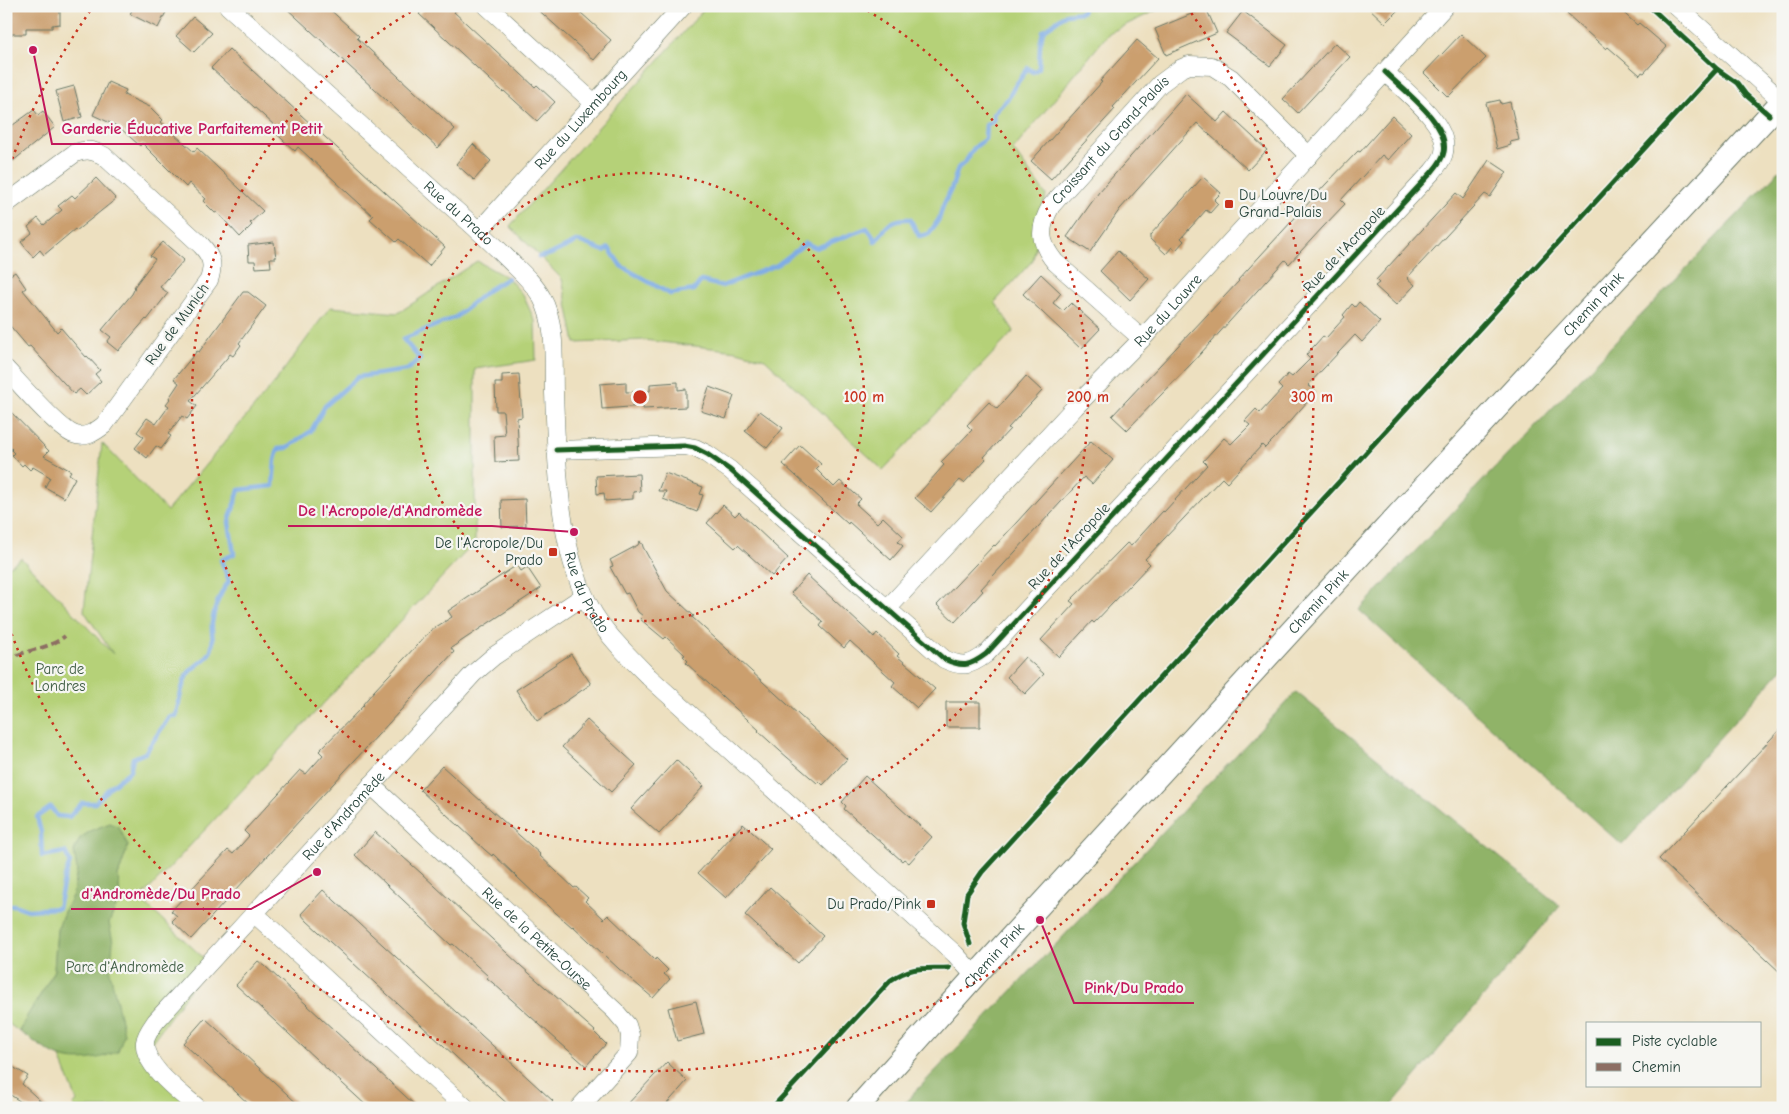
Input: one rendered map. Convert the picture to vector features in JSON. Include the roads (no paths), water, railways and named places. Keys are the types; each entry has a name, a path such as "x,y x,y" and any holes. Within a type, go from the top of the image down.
{"main road":[{"name":"Chemin Pink","path":"857,1108 975,976 1404,508 1782,100"}],"street":[{"name":"Rue du Prado","path":"228,6 479,231 526,277 541,296 549,314 552,334 556,450 564,529 584,596 598,620 627,655 649,677 955,954 975,976"},
{"path":"486,6 594,103"},
{"name":"Rue du Luxembourg","path":"479,231 682,6"},
{"name":"Rue du Louvre","path":"887,610 1075,407 1142,339 1445,6"},
{"path":"1676,6 1782,100"},
{"name":"Croissant du Grand-Palais","path":"1142,339 1055,262 1043,242 1042,230 1045,217 1051,206 1160,84 1180,69 1190,66 1212,66 1231,78 1309,156"},
{"name":"Rue de l'Acropole","path":"556,450 669,446 695,448 707,454 730,470 944,660 955,665 975,662 986,654 1104,527 1440,161 1444,152 1445,140 1434,119 1384,72"},
{"name":"Rue de Munich","path":"6,204 75,153 86,150 96,151 104,156 208,252 212,260 212,270 204,288 104,425 88,435 73,434 51,416 6,369"},
{"name":"Rue d'Andromède","path":"198,1108 155,1068 148,1059 145,1041 156,1021 482,665 584,596"},
{"name":"Rue de la Petite-Ourse","path":"371,785 615,1011 627,1026 630,1035 629,1053 579,1108"},
{"path":"255,914 466,1108"}],"waterway":[{"path":"539,257 551,254 578,241 604,251 609,248 621,266 670,294 694,290 701,281 722,286 777,265 806,243 816,248 867,228 875,242 889,224 898,220 910,219 919,236 929,234 939,219 958,168 966,161 974,148 985,139 986,125 994,121 993,114 1009,97 1028,68 1033,72 1039,68 1043,31 1066,14 1082,12 1084,6"},
{"path":"6,906 14,905 28,910 58,908 70,862 65,852 42,856 41,832 37,817 51,807 57,816 69,817 82,803 95,803 110,787 130,771 133,758 145,753 170,716 176,716 181,690 187,675 208,656 212,647 214,612 220,596 229,581 221,560 234,554 229,522 239,490 273,486 278,449 287,448 311,431 325,406 358,377 407,370 420,359 403,339 456,317 488,290 508,278"}],"place":[{"name":"Garderie Éducative Parfaitement Petit","path":"33,50"},
{"name":"Du Louvre/Du Grand-Palais","path":"1229,204"},
{"name":"De l'Acropole/d'Andromède","path":"574,532"},
{"name":"De l'Acropole/Du Prado","path":"553,552"},
{"name":"d'Andromède/Du Prado","path":"317,872"},
{"name":"Du Prado/Pink","path":"931,904"},
{"name":"Pink/Du Prado","path":"1040,920"}],"park label":[{"name":"Parc de Londres","path":"60,678"},
{"name":"Parc d'Andromède","path":"125,967"}]}
